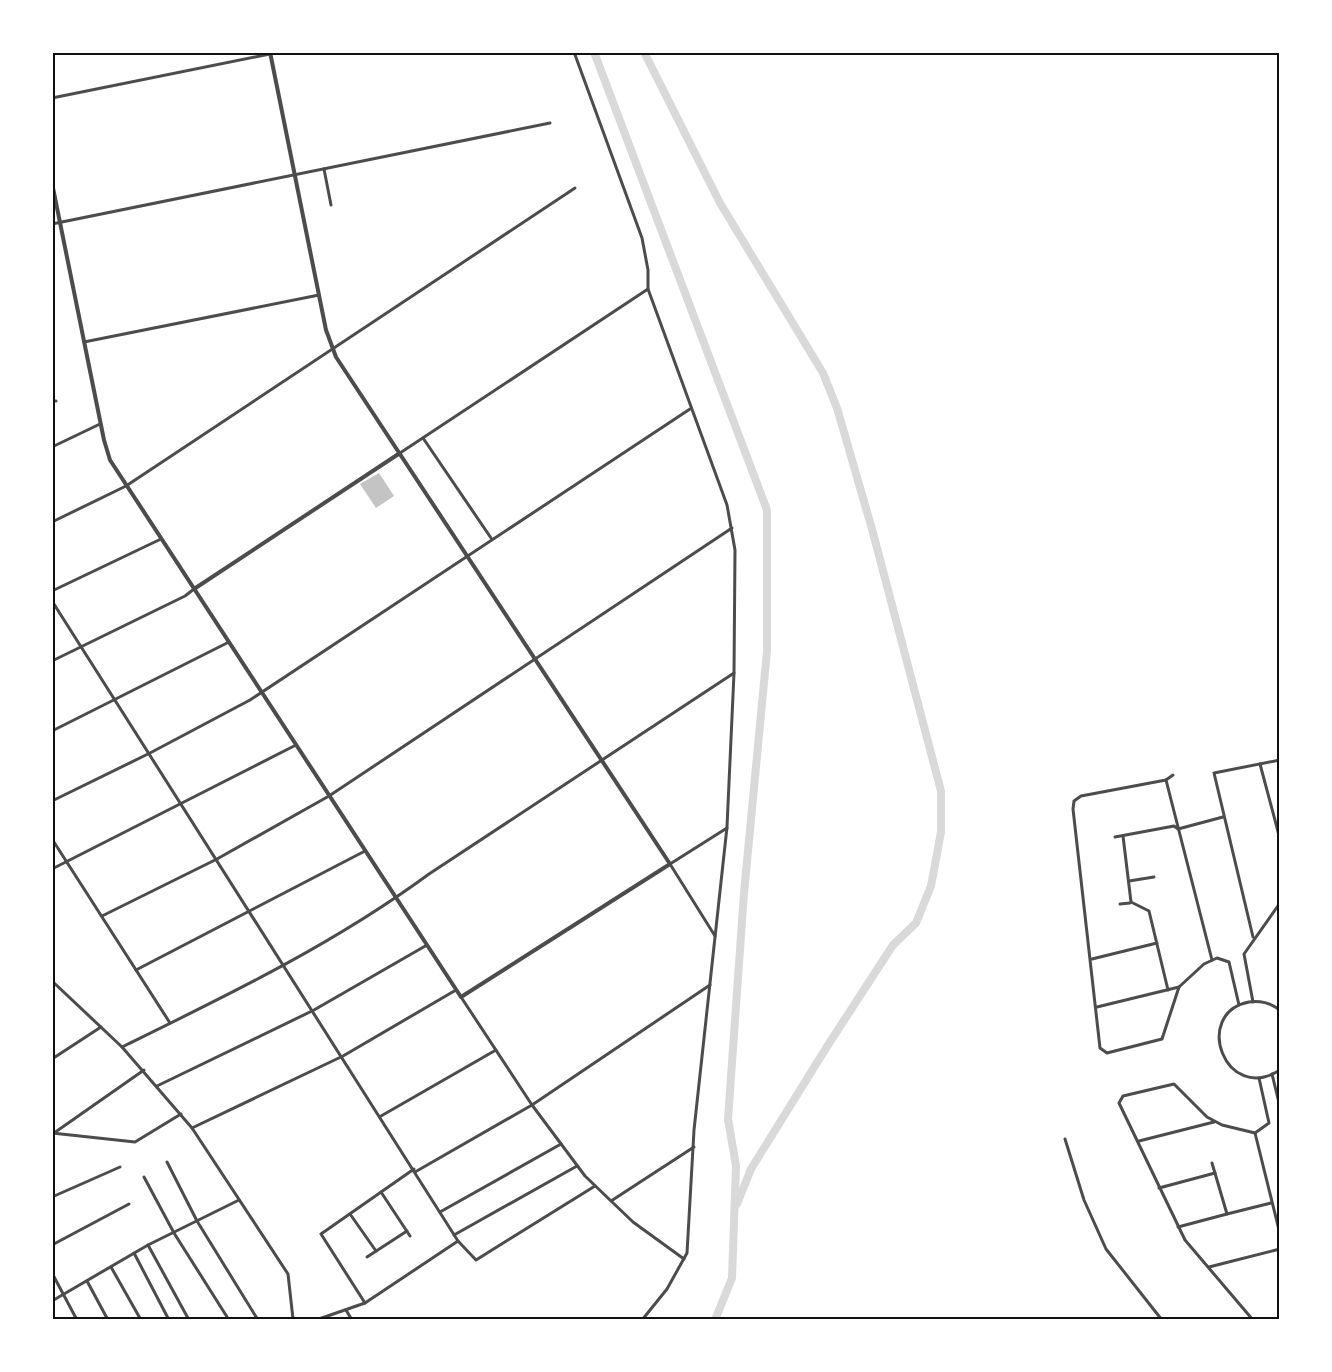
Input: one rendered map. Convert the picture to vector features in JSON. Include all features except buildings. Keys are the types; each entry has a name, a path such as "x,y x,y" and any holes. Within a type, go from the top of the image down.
{"street":[{"path":"52,98 280,52"},
{"path":"574,52 642,238 648,270 648,289 727,505 735,550 734,674 727,827 694,1148 687,1253 667,1289 642,1320"},
{"path":"271,53 319,295 332,349 716,937"},
{"path":"52,224 550,123"},
{"path":"324,169 331,205"},
{"path":"52,183 100,424 108,454 126,486 532,1105 577,1166 595,1186 633,1222 684,1259"},
{"path":"52,522 126,486 575,188"},
{"path":"52,661 194,589 648,289"},
{"path":"84,342 319,295"},
{"path":"52,801 150,753 261,692 491,538 690,409"},
{"path":"52,447 100,424"},
{"path":"423,438 491,538"},
{"path":"102,916 217,859 329,796 534,657 732,528"},
{"path":"52,591 161,539"},
{"path":"52,601 314,1010 458,1241 476,1260 595,1186"},
{"path":"52,730 229,642"},
{"path":"122,1047 286,966 397,899 429,874 734,674"},
{"path":"52,869 296,745"},
{"path":"1253,937 1214,773 1280,760"},
{"path":"1260,764 1280,838"},
{"path":"1173,775 1166,780 1081,796 1074,801 1073,809 1092,959 1100,1048 1107,1053 1164,1038 1179,987"},
{"path":"1166,780 1212,960"},
{"path":"1115,837 1174,826 1178,829 1224,817"},
{"path":"461,997 727,827"},
{"path":"1123,836 1131,902"},
{"path":"52,839 170,1023"},
{"path":"136,970 365,851"},
{"path":"1129,881 1154,877"},
{"path":"1120,904 1131,902 1149,911 1168,990"},
{"path":"1253,1002 1243,958 1253,937 1280,903"},
{"path":"1092,959 1157,943"},
{"path":"158,1086 314,1010 427,945"},
{"path":"1097,1007 1179,987 1204,964 1220,958 1229,962 1239,1005"},
{"path":"53,983 122,1047 192,1128 288,1274 293,1319"},
{"path":"365,1303 321,1234 414,1171 532,1105 710,985"},
{"path":"192,1128 343,1056 456,989"},
{"path":"1279,1007 1253,1002 1239,1005 1223,1022 1219,1035 1220,1048 1225,1060 1234,1070 1246,1076 1259,1078 1280,1070"},
{"path":"52,1059 101,1027"},
{"path":"381,1116 496,1050"},
{"path":"53,1133 144,1070"},
{"path":"1272,1074 1280,1107"},
{"path":"1253,1320 1185,1240 1139,1141 1120,1107 1120,1100 1123,1096 1167,1084 1177,1086 1193,1105 1216,1122 1255,1132 1269,1123 1259,1078"},
{"path":"53,1133 137,1142 181,1114"},
{"path":"1139,1141 1216,1122"},
{"path":"1255,1132 1280,1234"},
{"path":"1065,1140 1084,1200 1106,1249 1120,1270 1162,1320"},
{"path":"440,1212 561,1144"},
{"path":"611,1201 694,1148"},
{"path":"167,1162 197,1221 258,1320"},
{"path":"1212,1163 1227,1214"},
{"path":"454,1235 577,1166"},
{"path":"52,1197 120,1167"},
{"path":"1159,1188 1215,1173"},
{"path":"144,1177 174,1233 229,1320"},
{"path":"381,1192 410,1236"},
{"path":"52,1301 148,1245 239,1200"},
{"path":"1178,1227 1271,1203"},
{"path":"52,1245 129,1204"},
{"path":"350,1214 376,1251"},
{"path":"367,1257 407,1231"},
{"path":"316,1320 365,1303 458,1241"},
{"path":"148,1245 189,1320"},
{"path":"1209,1267 1280,1250"},
{"path":"134,1253 169,1320"},
{"path":"111,1267 141,1320"},
{"path":"53,1273 77,1320"},
{"path":"87,1281 108,1320"},
{"path":"346,1310 352,1320"}],"waterway":[{"path":"594,52 767,510 767,651 744,893 728,1119 736,1166 732,1278 715,1320"},
{"path":"644,52 720,203 823,373 837,408 872,529 941,791 941,832 931,886 916,923 893,945 828,1045 751,1169 737,1204"}]}
